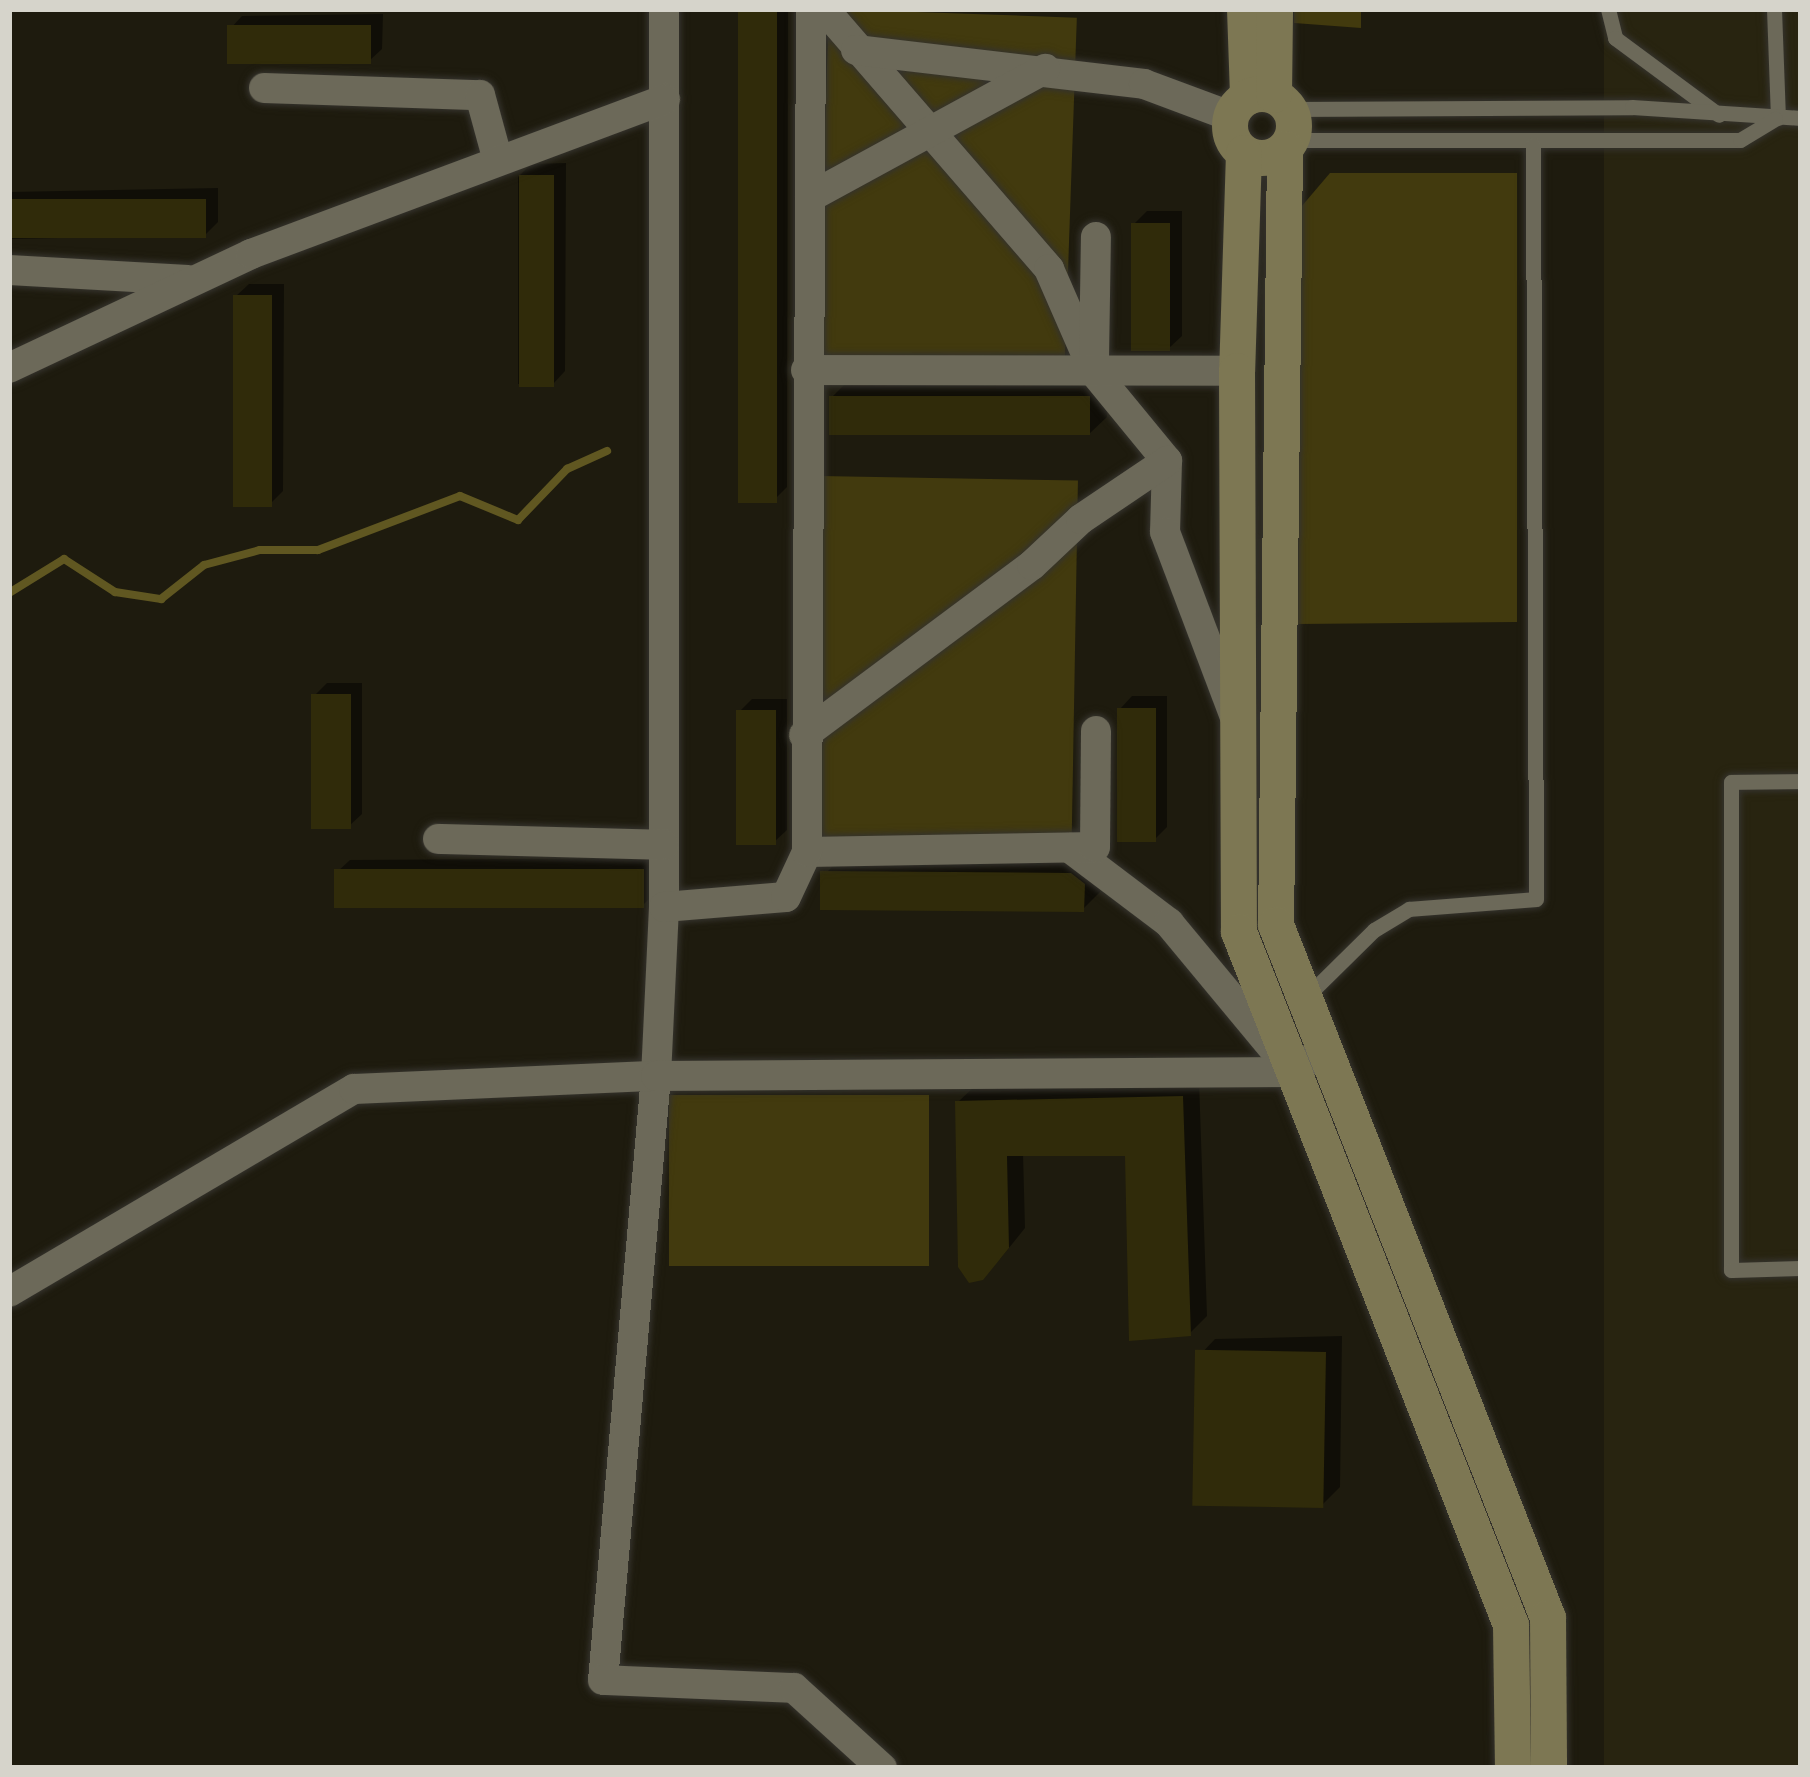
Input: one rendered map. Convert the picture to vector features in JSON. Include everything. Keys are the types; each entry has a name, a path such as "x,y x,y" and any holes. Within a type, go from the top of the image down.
{"street":[{"path":"664,9 664,907 656,1076 603,1680 794,1688 883,1768"},
{"path":"664,907 786,897 807,852 811,9"},
{"path":"824,9 1048,269 1094,372 1167,461 1165,532 1239,729"},
{"path":"1275,9 1265,158 1244,153 1237,371 1239,932 1511,1625 1513,1768"},
{"path":"1241,17 1270,118 1282,421 1276,925 1548,1618 1550,1768"},
{"path":"856,50 1144,84 1270,118"},
{"path":"810,196 1045,69"},
{"path":"264,88 480,95 498,161"},
{"path":"9,368 251,254 665,99"},
{"path":"1094,372 1096,237"},
{"path":"9,270 194,280"},
{"path":"806,370 1237,371"},
{"path":"1237,420 1282,421"},
{"path":"804,735 1032,565 1081,519 1167,461"},
{"path":"807,852 1095,847 1096,731"},
{"path":"438,839 664,845"},
{"path":"1070,848 1169,923 1293,1072"},
{"path":"9,1292 354,1089 656,1076 1293,1072 1325,1049"}],"lane":[{"path":"1608,9 1616,38 1722,117"},
{"path":"1774,9 1778,118"},
{"path":"1270,118 1632,107 1722,117 1801,118"},
{"path":"1270,118 1532,145 1740,140 1778,118"},
{"path":"1305,998 1374,929 1409,909 1536,899 1532,145"},
{"path":"1801,781 1731,782 1731,1270 1801,1268"}],"shaded area":[{"path":"829,9 1077,18 1065,368 817,360"},
{"path":"1294,9 1361,9 1361,28 1294,23"},
{"path":"1604,9 1801,9 1801,1768 1604,1768"},
{"path":"1330,173 1517,173 1517,622 1298,624 1301,207"},
{"path":"820,476 1078,481 1072,843 814,839"},
{"path":"669,1095 929,1095 929,1266 669,1266"}],"building":[{"path":"738,9 777,9 777,503 738,503"},
{"path":"227,25 371,25 371,64 227,64"},
{"path":"519,175 554,175 554,387 519,387"},
{"path":"9,199 206,199 206,238 9,238"},
{"path":"1131,223 1170,223 1170,351 1131,351"},
{"path":"233,295 272,295 272,507 233,507"},
{"path":"829,396 1090,396 1090,435 829,435"},
{"path":"311,694 351,694 351,829 311,829"},
{"path":"1117,708 1156,708 1156,842 1117,842"},
{"path":"736,710 776,710 776,845 736,845"},
{"path":"334,869 644,869 644,908 334,908"},
{"path":"820,871 1071,873 1085,884 1084,912 820,910"},
{"path":"1183,1096 1191,1336 1129,1341 1125,1156 1007,1156 1009,1248 983,1280 969,1283 958,1267 955,1101"},
{"path":"1195,1350 1326,1352 1323,1508 1192,1506"}],"waterway":[{"path":"9,593 64,559 115,592 161,599 204,565 260,550 318,550 460,496 518,520 567,469 607,451"}]}
